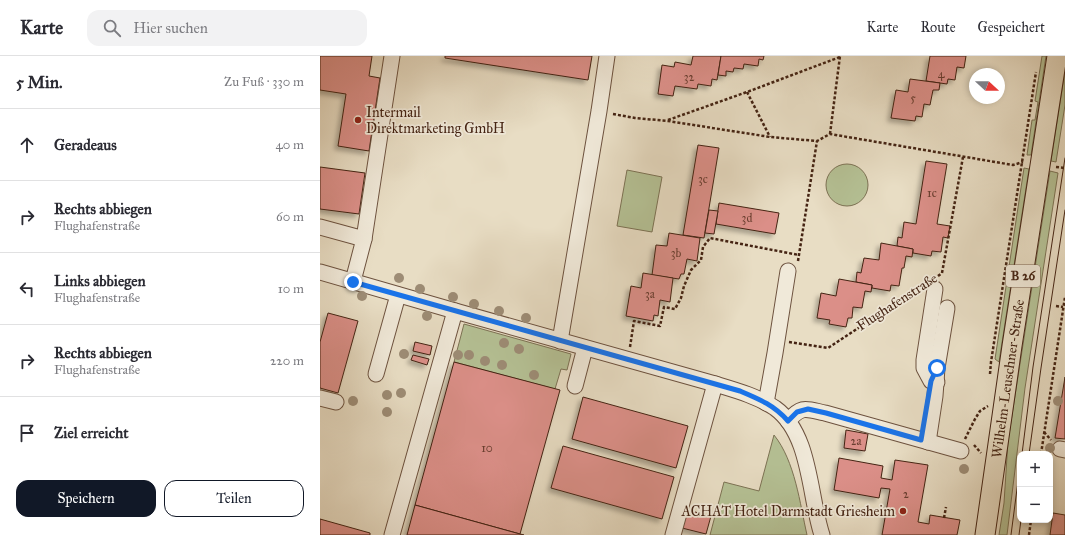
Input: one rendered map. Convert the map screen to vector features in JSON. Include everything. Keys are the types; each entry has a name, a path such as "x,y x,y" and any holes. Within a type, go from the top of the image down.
{"main road":[{"name":"Wilhelm-Leuschner-Straße","path":"985,535 1012,346 1057,56"}],"street":[{"path":"353,282 364,238 392,56"},
{"path":"560,341 607,56"},
{"path":"320,227 364,238"},
{"path":"766,403 788,271"},
{"path":"320,272 740,391 766,403 775,408 788,421 795,432 803,453 822,535"},
{"path":"932,284 924,368 935,377"},
{"path":"376,374 398,295"},
{"path":"924,441 947,308"},
{"path":"392,535 455,311"},
{"path":"576,386 586,348"},
{"path":"673,535 715,384"},
{"path":"320,398 336,402"},
{"path":"788,421 797,412 808,409 961,452"}],"path":[{"path":"668,121 840,57 830,134"},
{"path":"999,311 1037,71"},
{"path":"747,92 770,137"},
{"path":"599,111 635,118 668,121 770,137 817,141 830,134 1013,165 1022,162"},
{"name":"Flughafenstraße","path":"787,342 828,348 932,284 942,273 964,157"},
{"path":"629,360 634,321 660,326 664,307 674,310 682,298 684,286 691,270 700,260 703,247 710,238 799,255"},
{"path":"1041,451 1065,297"},
{"path":"1056,306 1064,307"},
{"path":"961,452 966,435 975,419 980,411 988,405"},
{"path":"944,518 946,507"},
{"path":"1029,535 1031,523"}],"green space":[{"path":"1042,56 1046,56 1031,155 1027,155 1032,120 1035,120 1038,102 1035,101"},
{"path":"1065,71 1065,105 1056,162 1051,161"},
{"path":"847,164 862,170 868,185 862,200 847,206 832,200 826,185 832,170"},
{"path":"1024,168 1029,169 999,362 995,359"},
{"path":"627,170 662,177 652,232 617,226"},
{"path":"1050,171 1058,173 1025,388 1007,535 999,535 1004,503 1008,441"},
{"path":"464,324 571,354 567,370 561,369 555,389 454,362"},
{"path":"774,435 781,445 792,470 807,535 710,535 724,482 759,491"}],"building":[{"name":"Intermail Direktmarketing GmbH","path":"320,56 372,56 369,76 380,78 369,151 338,146 346,94 320,90"},
{"path":"445,56 592,56 588,80 445,58"},
{"path":"693,56 721,56 717,80 712,79 711,86 698,84 697,89 675,86 673,96 658,94 662,65 674,67 675,62 691,65"},
{"path":"721,56 764,56 763,60 759,59 758,66 744,64 743,69 734,68 733,72 726,71 726,76 718,75"},
{"path":"930,56 966,56 964,68 957,67 955,80 948,79 947,84 926,81"},
{"path":"910,79 940,83 939,90 933,90 930,105 924,104 922,117 916,116 915,121 891,118 896,90 908,92"},
{"path":"698,145 719,148 704,238 683,235"},
{"path":"926,161 947,164 937,224 950,226 948,238 943,237 941,252 932,251 931,256 913,253 913,249 897,246 898,237 902,238 904,222 916,224"},
{"path":"320,167 365,173 359,214 320,209"},
{"path":"719,203 779,213 775,234 716,224"},
{"path":"709,210 718,211 714,234 705,233"},
{"path":"669,233 700,238 697,261 687,259 684,274 681,274 679,279 652,275 656,245 667,246"},
{"path":"881,243 913,249 912,257 906,256 899,286 891,285 890,291 872,288 872,285 856,282 857,272 861,273 864,258 879,260"},
{"path":"643,273 673,278 670,302 660,300 658,316 654,315 653,321 626,316 631,286 641,288"},
{"path":"839,279 872,285 871,292 865,291 862,308 853,307 852,318 848,318 846,327 829,324 830,320 817,318 821,293 836,296"},
{"path":"328,313 358,321 338,393 320,388 320,342"},
{"path":"415,342 432,346 430,355 413,351"},
{"path":"413,355 429,359 427,365 411,360"},
{"path":"454,362 560,390 520,534 415,505"},
{"path":"1065,377 1065,439 1055,438"},
{"path":"583,397 688,426 676,468 572,439"},
{"path":"846,430 868,434 865,451 844,448"},
{"path":"563,446 674,477 662,519 551,488"},
{"path":"839,458 883,466 881,478 892,480 895,460 928,465 918,522 929,524 930,515 960,520 957,535 882,535 890,489 881,488 879,498 834,490"},
{"path":"415,505 520,534 524,535 407,535"},
{"path":"687,510 711,516 706,534 682,528"},
{"path":"1053,513 1065,515 1065,535 1050,535 1052,523 1053,523"},
{"path":"320,519 370,533 370,535 320,535"}],"tram line":[{"path":"1022,451 1033,367 1065,158"},
{"path":"1029,451 1065,210"},
{"path":"1011,535 1017,487"},
{"path":"1019,535 1021,523"}],"place":[{"name":"Intermail Direktmarketing GmbH","path":"358,120"},
{"name":"ACHAT Hotel Darmstadt Griesheim","path":"903,511"}],"route":[{"path":"353,282 740,391 775,408 788,421 797,412 808,409 921,440 931,381 937,368"}]}
